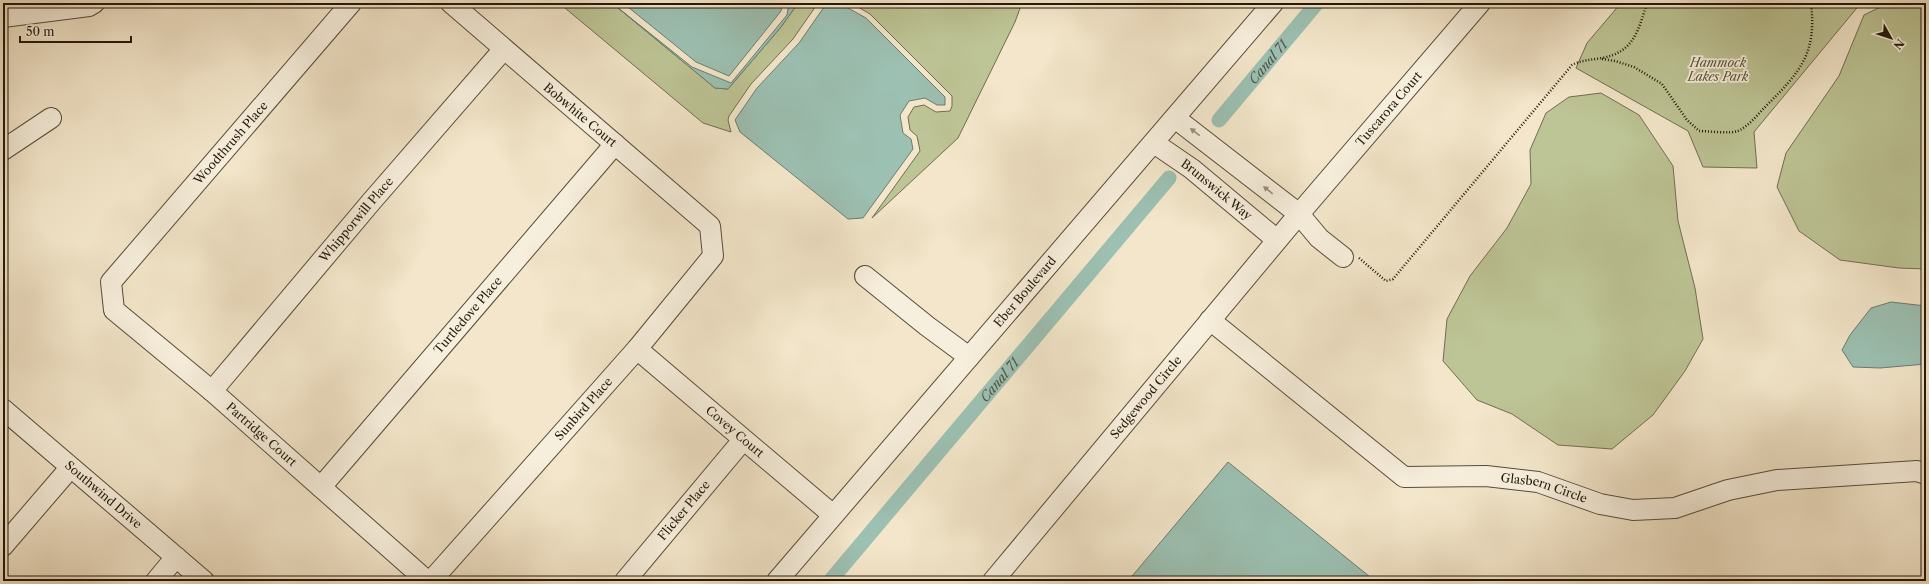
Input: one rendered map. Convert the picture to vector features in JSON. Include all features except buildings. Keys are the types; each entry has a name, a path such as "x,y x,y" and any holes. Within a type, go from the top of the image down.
{"street":[{"path":"3,17 89,6 94,3"},
{"name":"Woodthrush Place","path":"111,282 351,3"},
{"name":"Bobwhite Court","path":"451,3 503,50 710,226"},
{"name":"Eber Boulevard","path":"777,581 1273,3"},
{"name":"Tuscarora Court","path":"1298,214 1480,3"},
{"name":"Whipporwill Place","path":"212,391 371,202 503,50"},
{"path":"3,150 51,118"},
{"path":"1175,118 1298,214 1319,238 1351,257"},
{"name":"Brunswick Way","path":"1154,143 1192,169 1278,240"},
{"name":"Turtledove Place","path":"321,487 615,144"},
{"name":"Sedgewood Circle","path":"993,581 1278,240 1298,214"},
{"name":"Sunbird Place","path":"431,581 637,348 713,256 710,226"},
{"path":"865,276 927,326 969,357"},
{"name":"Partridge Court","path":"111,282 114,310 212,391 427,581"},
{"name":"Glasbern Circle","path":"1210,320 1404,477 1486,476 1538,482 1600,504 1633,510 1675,508 1728,490 1777,480 1917,472 1926,474"},
{"name":"Covey Court","path":"637,348 743,440 833,515"},
{"name":"Southwind Drive","path":"3,409 70,468 204,581"},
{"name":"Flicker Place","path":"625,581 743,440"},
{"path":"3,546 70,468"},
{"path":"156,581 176,557"}],"path":[{"path":"1351,257 1386,281 1393,279 1572,65 1578,62 1615,56 1629,47 1638,31 1647,3"},
{"path":"1600,59 1614,61 1634,68 1662,84 1687,120 1699,131 1738,131 1748,124 1793,79 1809,52 1813,16 1811,3"}],"green space":[{"path":"559,3 612,3 715,88 728,89 781,27 798,3 818,3 793,39 751,84 729,116 728,120 731,132 703,123"},
{"path":"851,3 1022,3 1015,22 958,138 872,218 920,151 917,136 910,130 908,117 914,107 924,105 936,112 950,111 952,106 952,96 870,14"},
{"name":"Hammock Lakes Park","path":"1621,3 1861,3 1754,132 1757,168 1703,167 1688,131 1576,68 1587,43"},
{"path":"1889,3 1926,3 1926,269 1899,268 1840,260 1799,231 1777,187 1786,153 1839,76 1864,15"},
{"path":"1601,93 1639,115 1673,166 1678,221 1695,288 1703,339 1685,371 1653,415 1612,449 1558,445 1512,414 1477,400 1443,361 1447,319 1470,276 1507,228 1531,184 1530,150 1546,113 1569,97"}],"shaded area":[{"path":"612,3 692,67 731,83 787,15 789,3 798,3 781,27 728,89 715,88"},
{"path":"623,3 782,3 781,11 729,76 696,62"},
{"path":"841,4 866,18 945,97 945,105 937,105 925,98 909,101 900,115 903,133 911,139 913,149 863,218 848,219 740,132 735,120 757,88 799,43 824,7"},
{"path":"1891,302 1926,306 1926,364 1880,368 1853,367 1842,350 1850,335 1871,308"},
{"path":"1228,462 1375,581 1128,581"}],"waterway":[{"name":"Canal 71","path":"1219,120 1317,3"},
{"name":"Canal 71","path":"830,581 1169,178"}]}
